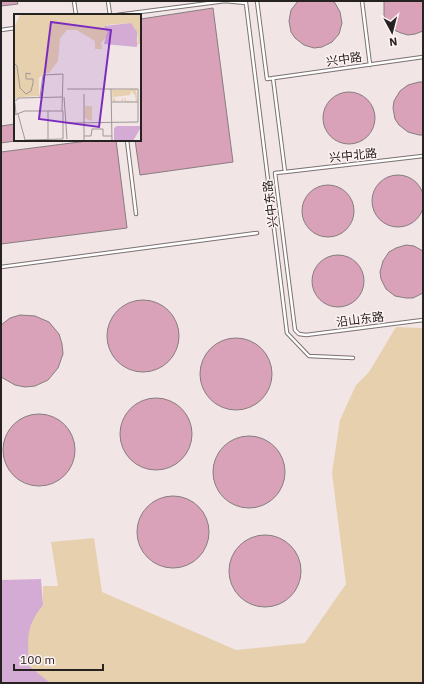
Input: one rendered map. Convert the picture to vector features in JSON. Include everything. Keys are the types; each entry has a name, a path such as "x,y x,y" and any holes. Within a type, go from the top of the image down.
{"lane":[{"path":"74,1 76,14"},
{"path":"108,1 110,14"},
{"path":"126,14 225,1 246,4 287,333 309,356 352,358"},
{"name":"兴中路","path":"257,1 267,78 423,57"},
{"path":"362,1 370,65"},
{"path":"1,30 14,28"},
{"name":"兴中东路","path":"273,78 285,172 275,173 295,330 299,334"},
{"path":"127,141 136,214"},
{"name":"兴中北路","path":"285,172 423,156"},
{"path":"1,267 257,233"},
{"name":"沿山东路","path":"299,334 306,335 423,320"}],"shaded area":[{"path":"396,327 423,328 423,683 47,683 29,666 27,636 33,617 43,605 43,586 58,586 51,542 94,538 102,592 236,650 305,643 346,584 332,473 340,420 356,385 369,372"},
{"path":"41,579 43,605 30,627 28,641 29,666 50,683 1,683 1,580"}],"building":[{"path":"1,1 17,1 18,4 1,6"},
{"path":"298,1 332,1 335,3 340,12 342,23 339,34 332,42 322,47 314,48 304,45 295,38 291,32 289,21 291,10"},
{"path":"384,1 423,1 423,31 408,35 394,30 389,25 384,15"},
{"path":"213,8 233,162 140,175 135,141 141,141 141,19"},
{"path":"423,82 423,135 408,132 399,125 395,119 393,108 394,101 400,91 408,85"},
{"path":"344,92 354,92 368,99 375,113 375,123 368,137 354,144 344,144 334,140 327,133 323,123 323,113 327,103 334,96"},
{"path":"14,124 15,141 1,143 1,126"},
{"path":"87,141 116,141 127,228 1,244 1,152"},
{"path":"393,175 403,175 417,182 424,196 424,206 417,220 403,227 393,227 383,223 376,216 372,206 372,196 376,186 383,179"},
{"path":"323,185 333,185 347,192 354,206 354,216 347,230 333,237 323,237 313,233 306,226 302,216 302,206 306,196 313,189"},
{"path":"406,245 414,246 423,251 423,293 413,298 395,296 386,289 381,279 380,272 383,261 389,252"},
{"path":"333,255 343,255 357,262 364,276 364,286 357,300 343,307 333,307 323,303 316,296 312,286 312,276 316,266 323,259"},
{"path":"136,300 150,300 157,302 169,310 177,322 179,336 177,350 169,362 157,370 150,372 136,372 129,370 117,362 109,350 107,343 107,329 109,322 117,310 129,302"},
{"path":"20,315 35,316 49,322 59,334 62,344 63,354 58,368 48,380 35,386 25,387 15,385 1,377 1,325 10,318"},
{"path":"229,338 243,338 250,340 262,348 270,360 272,374 270,388 262,400 250,408 243,410 229,410 222,408 210,400 202,388 200,381 200,367 202,360 210,348 222,340"},
{"path":"149,398 163,398 170,400 182,408 190,420 192,434 190,448 182,460 170,468 163,470 149,470 142,468 130,460 122,448 120,441 120,427 122,420 130,408 142,400"},
{"path":"32,414 46,414 53,416 65,424 73,436 75,450 73,464 65,476 53,484 46,486 32,486 25,484 13,476 5,464 3,457 3,443 5,436 13,424 25,416"},
{"path":"242,436 256,436 263,438 275,446 283,458 285,472 283,486 275,498 263,506 256,508 242,508 235,506 223,498 215,486 213,479 213,465 215,458 223,446 235,438"},
{"path":"166,496 180,496 187,498 199,506 207,518 209,532 207,546 199,558 187,566 180,568 166,568 159,566 147,558 139,546 137,539 137,525 139,518 147,506 159,498"},
{"path":"258,535 272,535 279,537 291,545 299,557 301,571 299,585 291,597 279,605 272,607 258,607 251,605 239,597 231,585 229,578 229,564 231,557 239,545 251,537"}]}
